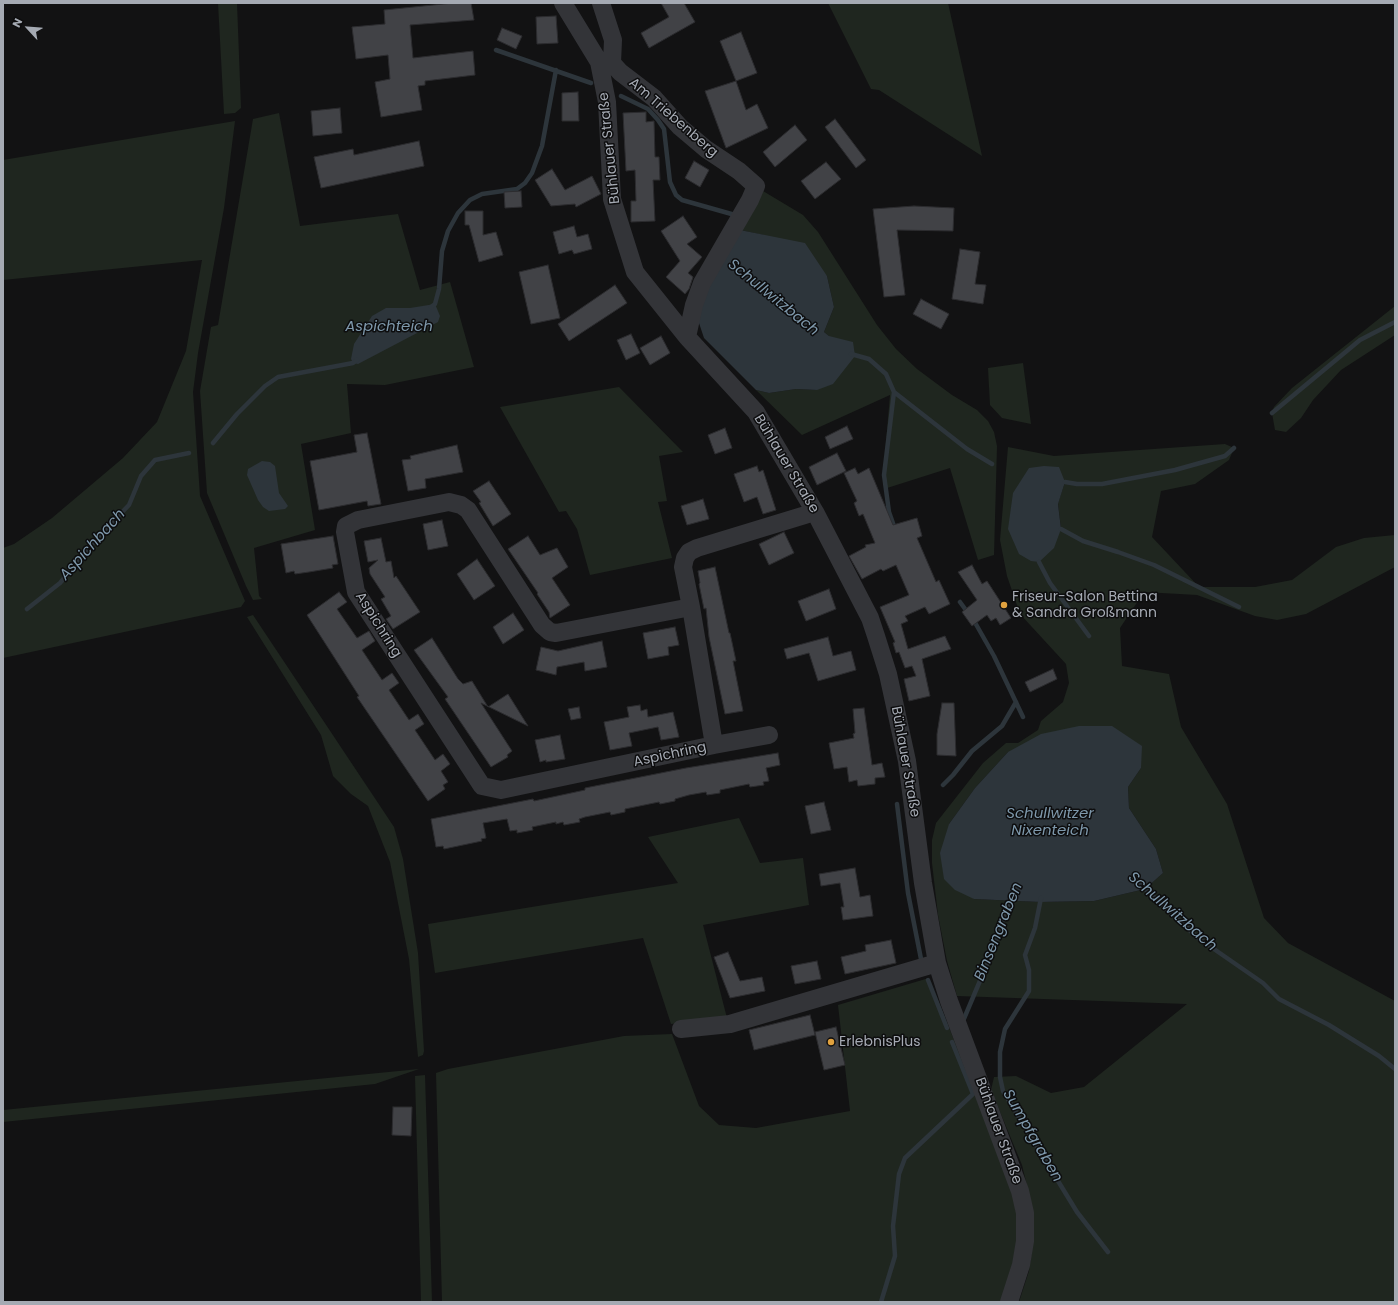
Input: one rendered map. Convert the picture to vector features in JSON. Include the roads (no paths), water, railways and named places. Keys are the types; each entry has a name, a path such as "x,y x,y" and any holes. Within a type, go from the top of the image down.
{"street":[{"name":"Bühlauer Straße","path":"563,3 606,63 612,199 635,272 687,337 756,412 815,512 870,618 888,674 907,761 923,883 937,963 949,1001 1022,1198 1025,1214 1025,1241 1021,1265 1009,1302"},
{"path":"601,3 613,40 606,63"},
{"name":"Am Triebenberg","path":"606,63 654,98 680,128 706,149 739,171 756,186 750,200 702,283 694,305 687,337"},
{"name":"Aspichring","path":"691,607 556,633 550,632 542,625 468,510 462,505 449,502 358,520 346,526 345,532 356,592 482,786 501,790 714,745 769,735"},
{"name":"Aspichring","path":"714,745 683,566 685,558 689,552 815,512"},
{"path":"681,1029 730,1024 937,963"}],"water":[{"path":"740,230 805,243 827,276 834,307 824,332 829,336 853,342 855,356 833,384 817,390 796,389 769,393 756,390 704,338 698,320 702,295"},
{"name":"Aspichteich","path":"435,304 440,316 438,322 358,364 353,363 351,359 354,344 372,316 386,308 410,308"},
{"path":"262,461 270,462 275,466 279,493 288,506 285,509 269,511 263,507 258,500 247,475 248,469"},
{"path":"1044,466 1059,467 1065,482 1058,504 1061,529 1054,548 1039,562 1031,561 1019,554 1008,529 1013,493 1029,468"},
{"name":"Schullwitzer Nixenteich","path":"1079,726 1112,726 1142,746 1141,768 1128,787 1129,808 1156,849 1163,873 1145,889 1094,901 1040,902 974,899 955,890 944,879 940,853 949,824 975,788 1008,752 1041,734"}],"waterway":[{"name":"Schullwitzbach","path":"496,50 591,83"},
{"name":"Aspichbach","path":"431,307 435,304 439,289 442,251 448,231 458,213 470,200 482,194 517,189 525,183 532,173 542,146 556,70"},
{"name":"Schullwitzbach","path":"621,96 648,109 664,129 670,182 676,195 682,200 735,215"},
{"path":"1272,413 1360,340 1395,322"},
{"name":"Schullwitzbach","path":"851,354 869,359 886,374 894,392 884,475 889,512 895,529"},
{"name":"Aspichbach","path":"213,443 237,414 265,386 278,377 353,363 357,360"},
{"path":"894,392 967,449 992,464"},
{"path":"1065,482 1077,484 1102,484 1175,470 1225,456 1234,448"},
{"name":"Aspichbach","path":"27,609 60,583 98,537 129,505 141,476 155,460 189,453"},
{"path":"1061,529 1083,541 1154,565 1239,607"},
{"path":"1039,562 1050,583 1089,636"},
{"name":"Schullwitzbach","path":"960,602 968,613"},
{"name":"Schullwitzbach","path":"973,619 994,656 1023,717"},
{"path":"943,785 972,751 1002,726 1016,702"},
{"path":"897,804 908,893 921,959"},
{"name":"Schullwitzbach","path":"1142,886 1198,938 1263,983 1279,999 1329,1025 1379,1056 1395,1069"},
{"name":"Binsengraben","path":"963,1021 993,950 1011,896"},
{"name":"Sumpfgraben","path":"1041,898 1035,928 1025,955 1029,970 1029,991 1005,1029 1000,1052 1000,1077 1003,1091 1077,1212 1108,1252"},
{"path":"928,980 947,1028"},
{"name":"Binsengraben","path":"881,1302 895,1256 893,1226 899,1174 905,1158 973,1094 952,1042"}],"place":[{"name":"Friseur-Salon Bettina & Sandra Großmann","path":"1004,605"},
{"name":"ErlebnisPlus","path":"831,1042"}]}
